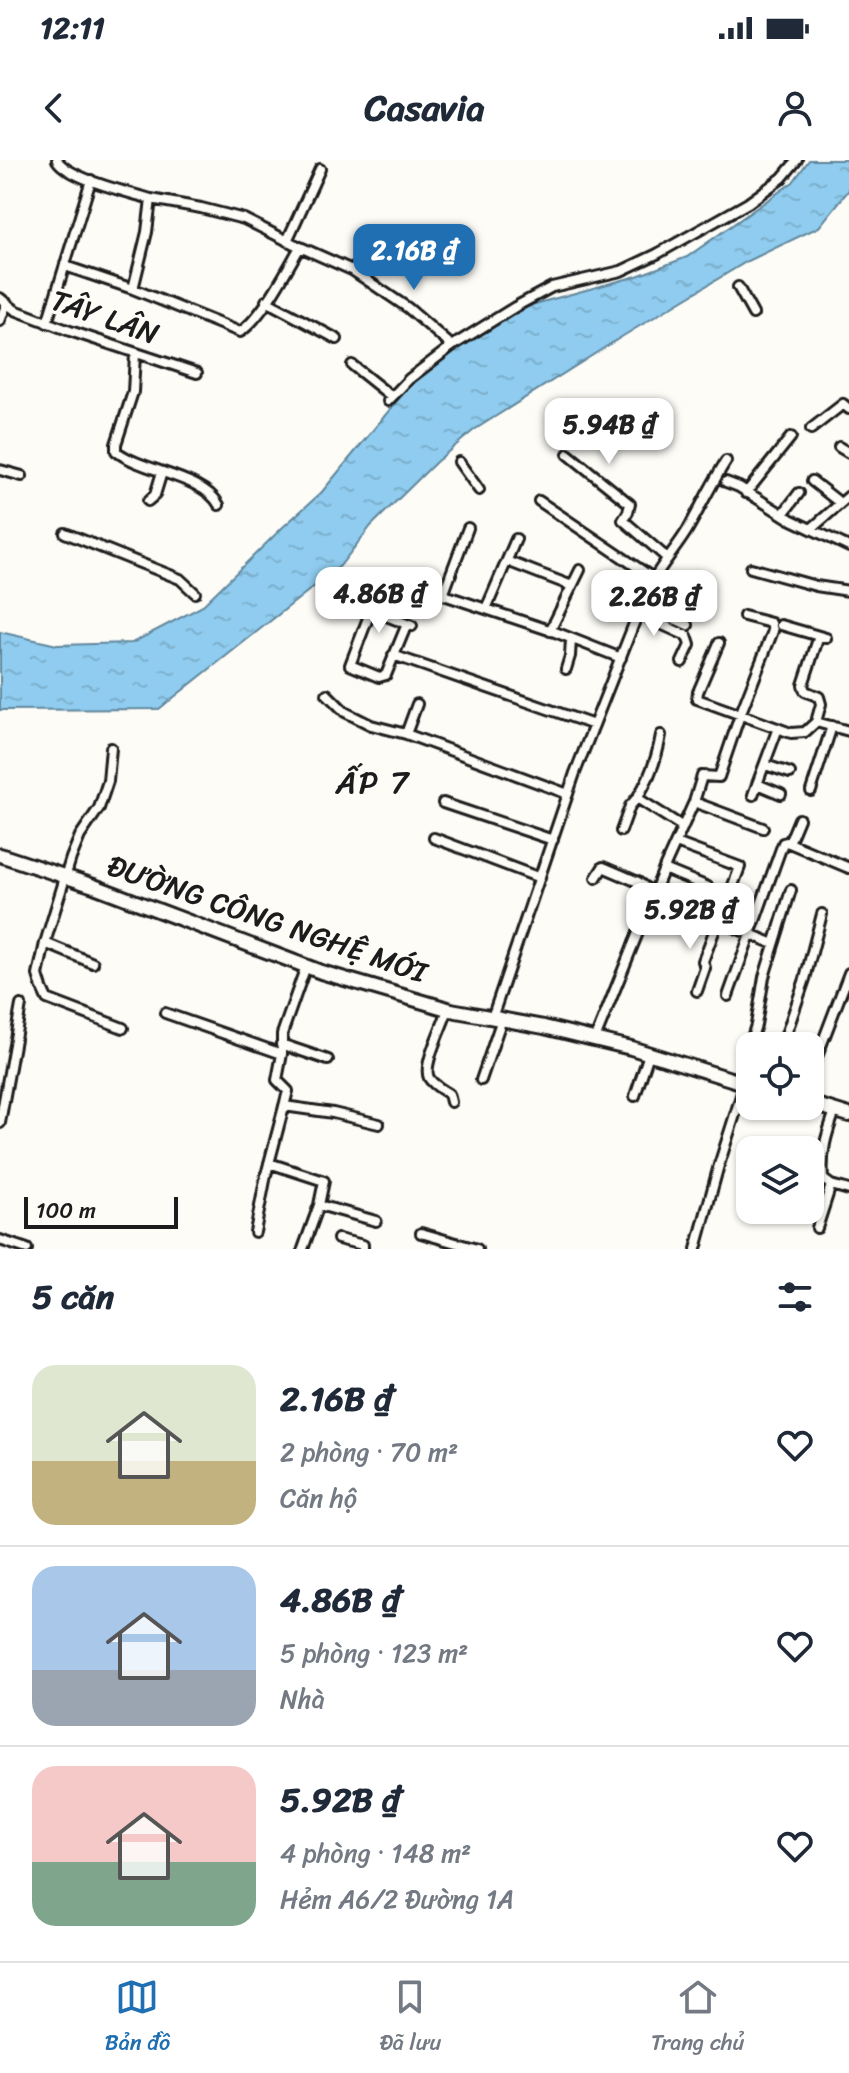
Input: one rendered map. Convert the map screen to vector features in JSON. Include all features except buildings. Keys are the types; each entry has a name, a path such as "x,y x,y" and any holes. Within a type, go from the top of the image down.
{"street":[{"path":"57,160 73,173 151,199 244,219 352,270 380,287 452,346"},
{"path":"352,365 390,399 409,379 452,346 552,287 621,271 657,254 748,203 782,178 797,160"},
{"path":"287,241 320,169"},
{"path":"47,323 91,180"},
{"path":"133,289 147,232 151,199"},
{"path":"65,266 133,289 240,332 246,329 266,301 300,247"},
{"path":"738,289 751,310"},
{"path":"0,321 3,300"},
{"name":"TÂY LÂN","path":"3,300 15,310 47,323 197,373"},
{"path":"266,301 337,339"},
{"path":"135,354 133,392 116,451 134,462 195,486 215,497 219,505"},
{"path":"811,429 843,404 849,409"},
{"path":"746,493 791,437"},
{"path":"839,447 849,453"},
{"path":"568,454 630,504 623,520 667,558"},
{"path":"481,1080 497,1019 568,794 640,607 653,578 687,531 726,461"},
{"path":"459,462 479,490"},
{"path":"0,470 22,476"},
{"path":"148,501 155,495 162,472"},
{"path":"812,481 840,503"},
{"path":"726,482 849,547"},
{"path":"783,514 799,493"},
{"path":"811,529 849,496"},
{"path":"539,501 653,578"},
{"path":"468,528 439,593 621,658"},
{"path":"65,533 180,579 195,593"},
{"path":"486,609 516,539"},
{"path":"507,561 572,586"},
{"path":"751,568 816,586 849,591"},
{"path":"550,631 580,570"},
{"path":"371,610 409,625 386,675 379,677 350,665 374,596"},
{"path":"640,607 688,625"},
{"path":"640,607 652,620 687,636 690,645 682,662"},
{"path":"595,1039 702,776 719,777 773,627 771,623 744,616"},
{"path":"719,643 697,699 791,733 805,732 816,722 821,704 819,697 805,691 803,685 822,637 781,625"},
{"path":"566,669 571,639"},
{"path":"393,655 594,725"},
{"path":"327,694 345,712 371,725 406,734 568,794"},
{"path":"406,734 417,704"},
{"path":"816,722 849,731"},
{"path":"811,791 832,726"},
{"path":"753,795 778,728"},
{"path":"621,831 630,806 649,778 661,735"},
{"path":"111,748 108,781 99,808 80,836 71,858 38,975 47,999 123,1028"},
{"path":"765,765 790,773"},
{"path":"757,784 781,794"},
{"path":"637,798 683,827"},
{"path":"694,802 763,828"},
{"path":"443,803 553,840"},
{"path":"789,843 799,819"},
{"path":"434,838 540,878"},
{"path":"728,996 783,843 785,841 849,868"},
{"path":"676,843 740,867 732,888"},
{"name":"ĐƯỜNG CÔNG NGHỆ MỚI","path":"0,855 306,966 448,1009 595,1039 736,1081"},
{"path":"596,878 603,867 638,882 654,894 774,944"},
{"path":"664,869 708,887"},
{"path":"755,1032 764,977 791,890"},
{"path":"787,1032 822,914"},
{"path":"697,991 705,968 703,961 718,921"},
{"path":"45,943 93,963"},
{"path":"255,1232 288,1091 277,1080 282,1034 306,966"},
{"path":"824,1039 849,973"},
{"path":"838,1003 849,1008"},
{"path":"0,1123 4,1077 21,1005"},
{"path":"448,1009 427,1073 430,1081 449,1094 451,1102"},
{"path":"165,1013 328,1060"},
{"path":"635,1096 649,1054"},
{"path":"284,1106 379,1124"},
{"path":"824,1107 845,1112 823,1145 823,1179 831,1185 849,1190"},
{"path":"696,1249 736,1109"},
{"path":"269,1163 324,1181 303,1249"},
{"path":"817,1228 831,1185"},
{"path":"319,1205 376,1221"},
{"path":"421,1233 477,1249"},
{"path":"338,1239 363,1245 363,1249"},
{"path":"0,1240 27,1249"}],"water":[{"path":"809,160 849,160 849,190 819,227 746,262 474,430 436,462 371,526 340,566 159,709 0,710 0,632 57,645 132,643 201,607 321,493 415,379 457,345 524,307 637,276 687,257 793,182"}],"district":[{"name":"ẤP 7","path":"373,782"}]}
